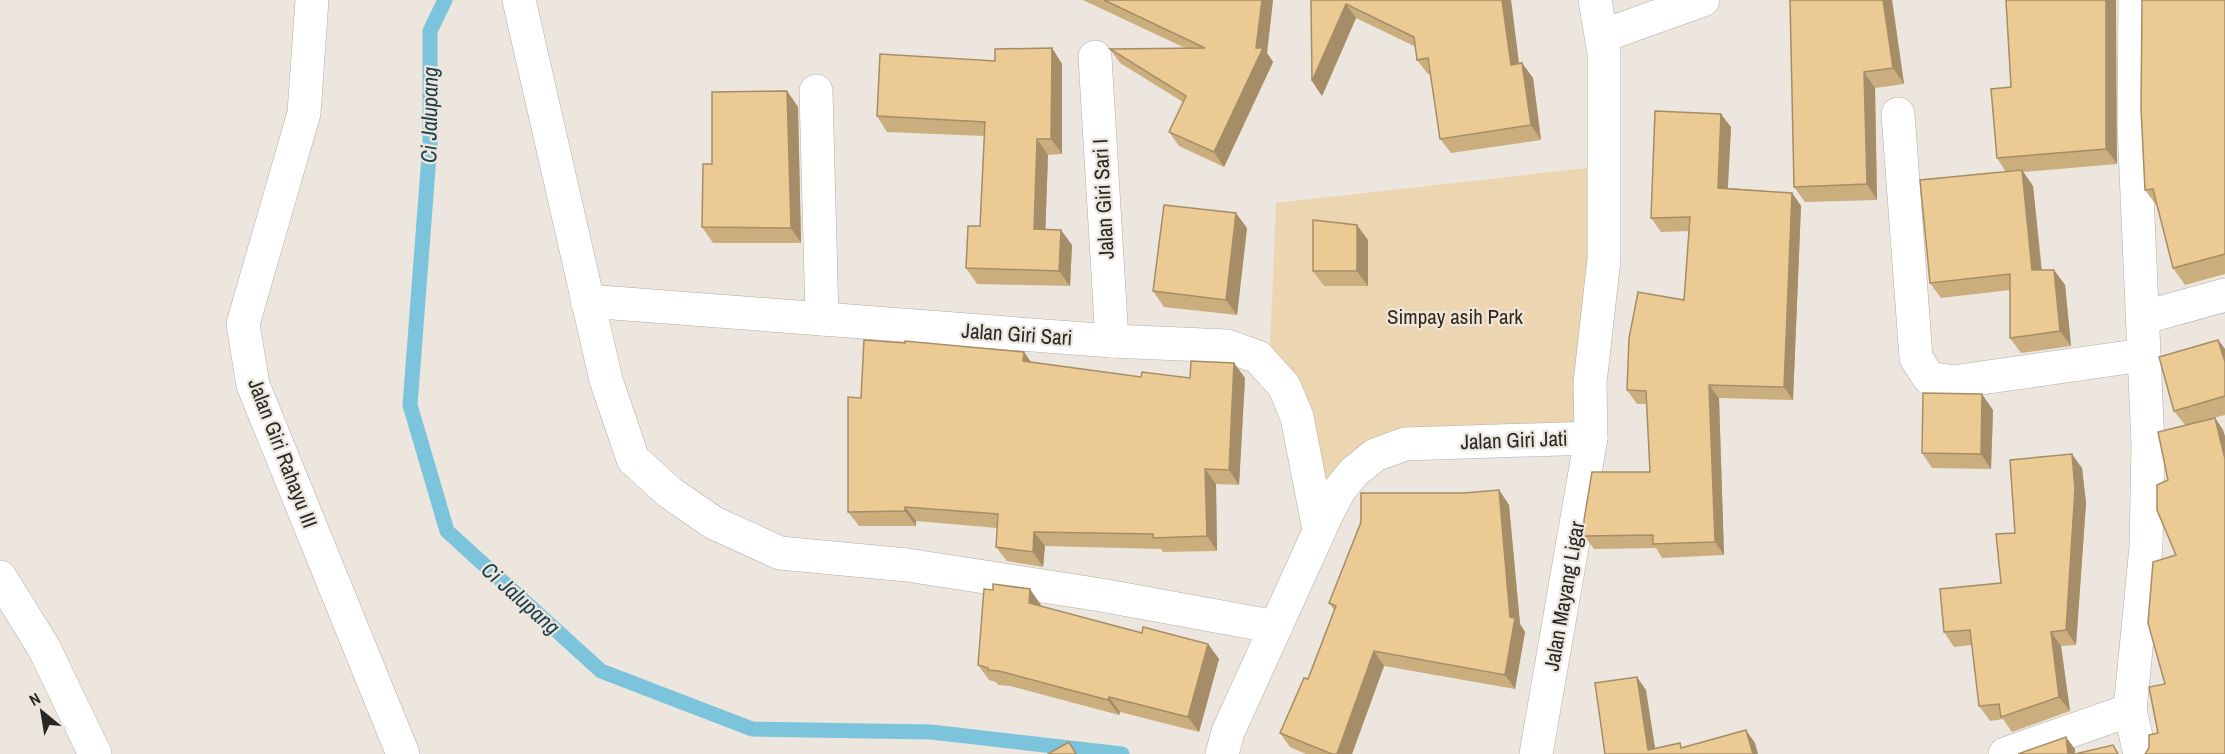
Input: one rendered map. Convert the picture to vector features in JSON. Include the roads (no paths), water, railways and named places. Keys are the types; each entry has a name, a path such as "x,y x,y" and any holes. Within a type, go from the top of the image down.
{"street":[{"name":"Jalan Giri Rahayu III","path":"312,0 304,113 243,324 253,385 403,754"},
{"path":"519,0 606,380 633,459 669,492 714,523 780,553 907,565 1101,595 1276,627"},
{"name":"Jalan Giri Jati","path":"1225,743 1319,530 1340,489 1354,472 1375,455 1405,444 1590,438 1590,383 1604,259 1604,53 1595,0"},
{"path":"1602,36 1703,0"},
{"path":"2135,0 2134,126 2148,445 2146,547 2130,710 2140,754"},
{"name":"Jalan Giri Sari I","path":"1095,57 1112,341"},
{"path":"816,91 822,319"},
{"path":"1898,114 1916,358 1929,378 1953,382 2143,355"},
{"path":"2142,318 2225,295"},
{"name":"Jalan Giri Sari","path":"587,301 1112,341 1227,346 1258,357 1284,386 1297,417 1319,530"},
{"name":"Jalan Mayang Ligar","path":"1536,754 1590,438"},
{"path":"0,577 44,648 94,754"},
{"path":"2005,754 2130,710"}],"waterway":[{"name":"Ci Jalupang","path":"445,0 430,31 430,143 410,405 447,531 601,671 752,729 931,732 1122,754"}],"park label":[{"name":"Simpay asih Park","path":"1455,316"}]}
